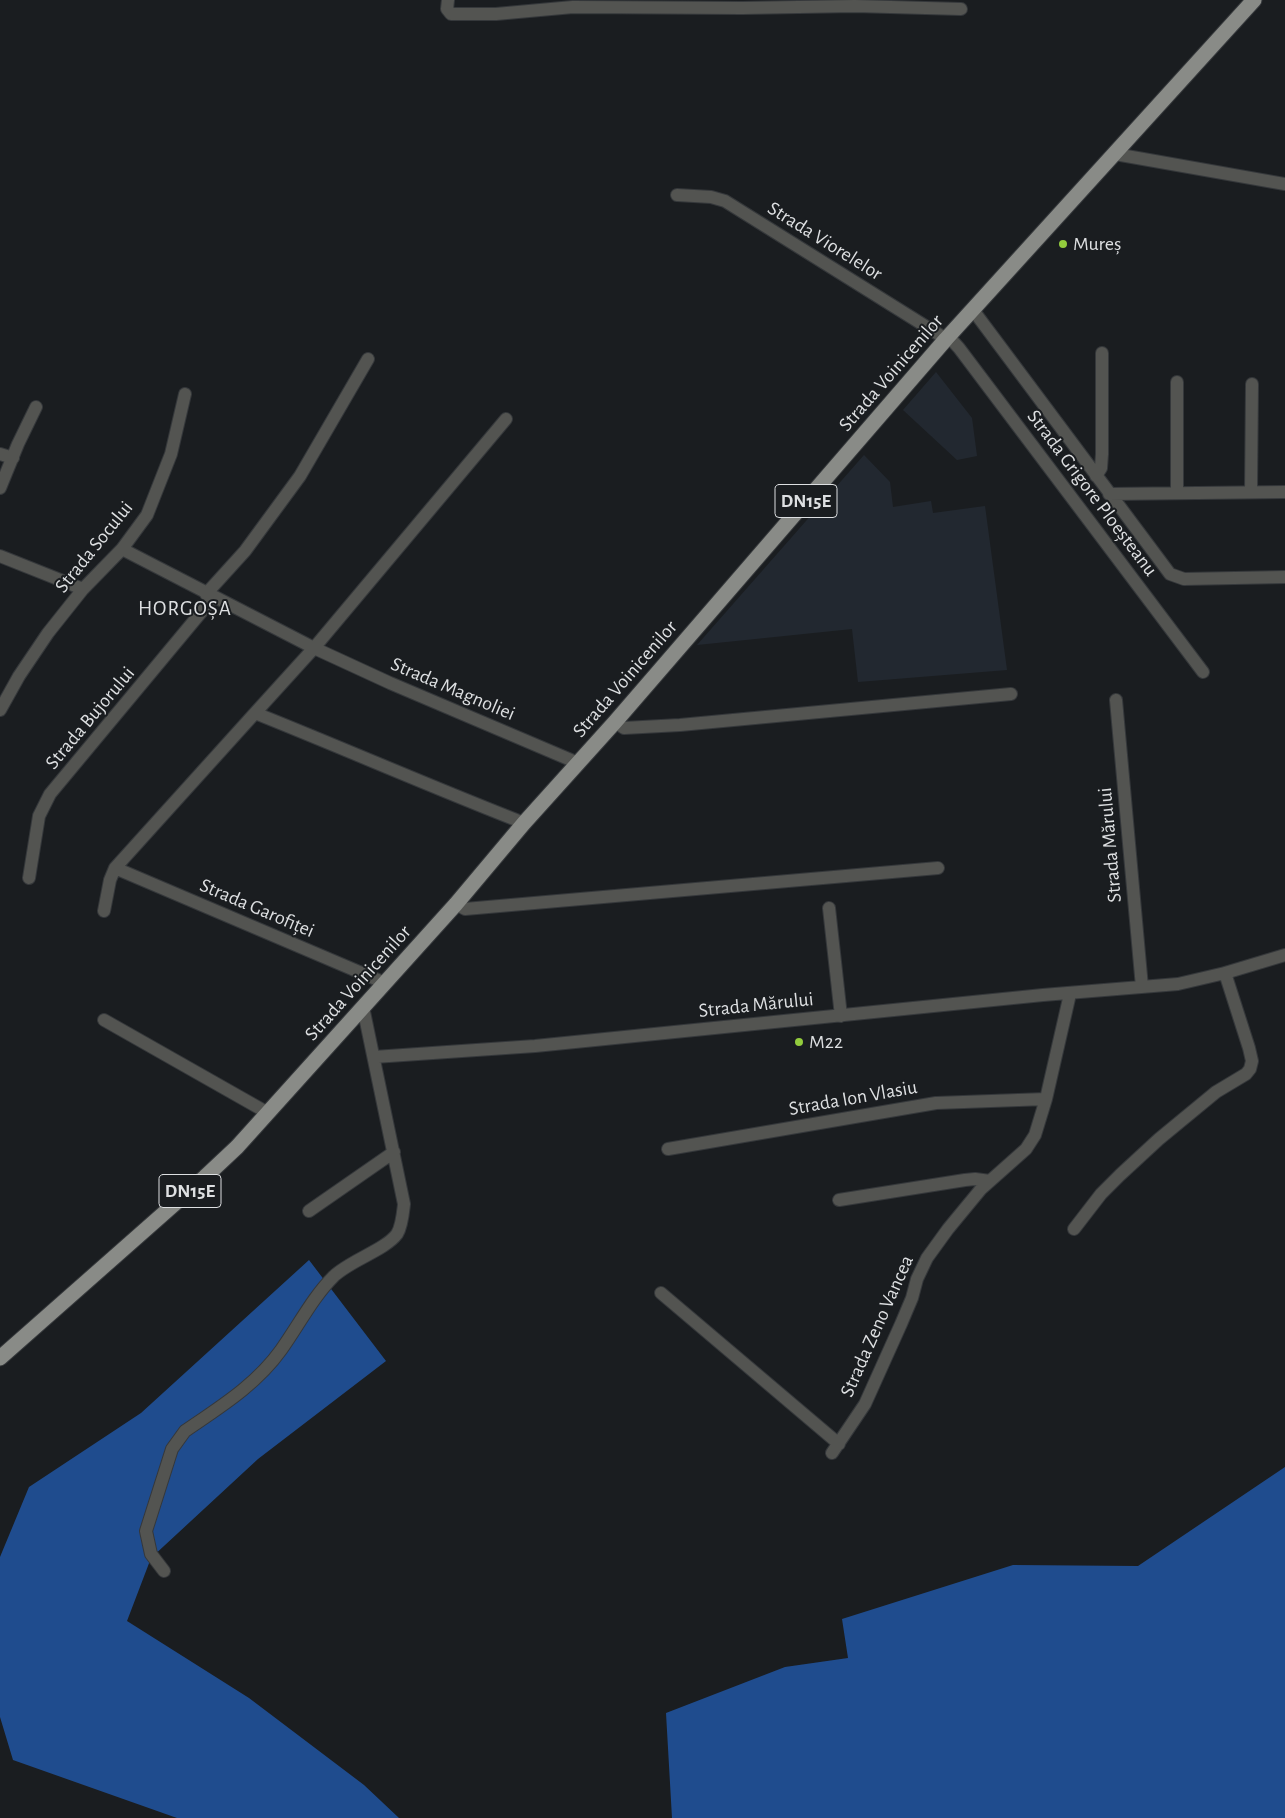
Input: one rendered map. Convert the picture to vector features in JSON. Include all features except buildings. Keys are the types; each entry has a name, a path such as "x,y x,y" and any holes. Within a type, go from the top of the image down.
{"main road":[{"name":"Strada Voinicenilor","path":"0,1358 206,1177 237,1147 456,904 524,823 615,722 948,338 1254,0"}],"street":[{"path":"448,0 447,9 451,14 496,14 573,8 742,4 961,9"},
{"path":"1115,154 1285,184"},
{"name":"Strada Viorelelor","path":"677,195 711,197 725,201 948,338"},
{"path":"973,310 1170,574 1184,579 1285,577"},
{"name":"Strada Grigore Ploeșteanu","path":"948,338 965,356 1203,672"},
{"path":"1096,476 1101,468 1102,454 1102,353"},
{"name":"Strada Bujorului","path":"29,878 39,816 50,794 210,596 300,476 368,359"},
{"path":"1177,382 1177,493"},
{"path":"1251,492 1252,384"},
{"name":"Strada Socului","path":"0,710 19,676 43,640 83,589 122,549 147,515 171,454 186,394"},
{"path":"0,488 36,407"},
{"path":"104,911 110,880 115,868 314,648 506,419"},
{"path":"0,454 13,458"},
{"path":"1109,494 1285,492"},
{"name":"Strada Magnoliei","path":"122,549 314,648 390,683 578,763"},
{"path":"0,556 83,589"},
{"path":"615,722 624,728 680,725 1011,694"},
{"name":"Strada Mărului","path":"1116,700 1142,987"},
{"path":"256,713 385,765 442,791 524,823"},
{"name":"Strada Garofiței","path":"115,868 385,983"},
{"path":"456,904 465,909 938,868"},
{"path":"829,908 841,1016"},
{"name":"Strada Mărului","path":"374,1057 536,1046 1178,984 1225,973 1285,955"},
{"path":"1074,1229 1101,1194 1152,1145 1208,1098 1246,1074 1250,1069 1252,1061 1250,1048 1225,973"},
{"name":"Strada Zeno Vancea","path":"661,1293 835,1448 865,1404 901,1324 912,1298 917,1279 927,1258 970,1202 1026,1149 1035,1135 1046,1099 1070,994"},
{"path":"164,1571 151,1554 146,1532 172,1448 185,1430 252,1384 280,1351 313,1300 334,1276 353,1261 375,1250 397,1234 404,1204 363,1007"},
{"path":"104,1020 268,1113"},
{"name":"Strada Ion Vlasiu","path":"668,1149 936,1103 1046,1099"},
{"path":"309,1211 394,1152"},
{"path":"839,1200 965,1180 975,1179 990,1182"}],"shaded area":[{"path":"936,372 972,418 977,456 957,460 903,410"},
{"path":"864,455 890,482 893,507 931,501 933,513 985,506 1007,670 858,682 852,629 697,645"},
{"path":"309,1260 386,1361 258,1459 151,1558 127,1621 249,1698 364,1785 399,1818 177,1818 13,1760 0,1717 0,1557 29,1487 141,1413"},
{"path":"1285,1467 1285,1818 672,1818 666,1713 785,1667 848,1658 842,1619 1013,1565 1138,1566"}],"place":[{"name":"Mureș","path":"1063,244"},
{"name":"M22","path":"799,1042"}],"district":[{"name":"HORGOȘA","path":"185,609"}]}
